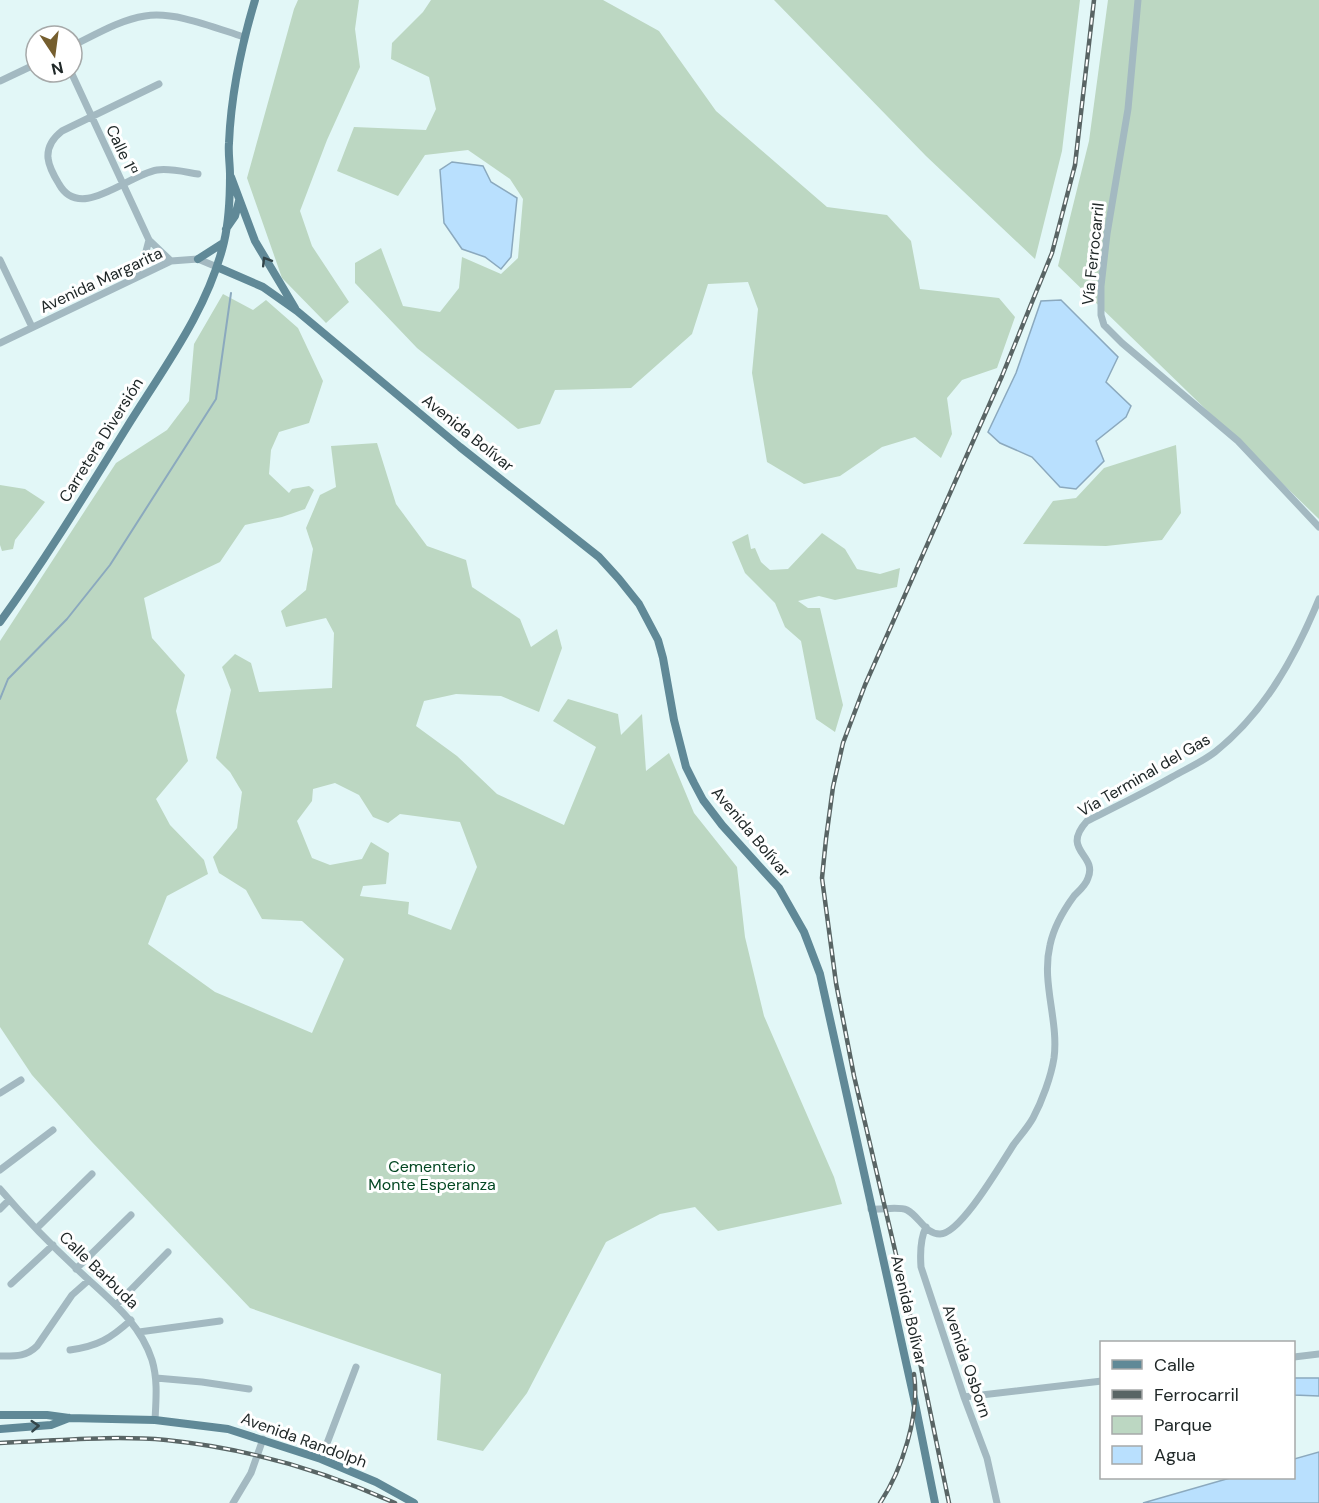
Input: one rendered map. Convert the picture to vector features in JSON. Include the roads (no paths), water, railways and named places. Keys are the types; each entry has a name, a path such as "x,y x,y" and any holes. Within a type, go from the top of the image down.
{"main road":[{"path":"226,230 230,175 228,146 231,102 244,37 255,0"},
{"path":"230,175 261,252 297,311"},
{"path":"226,230 235,216 239,201"},
{"name":"Carretera Diversión","path":"0,622 66,524 185,334 204,300 217,267 226,230"},
{"path":"198,259 224,243"},
{"name":"Avenida Bolívar","path":"217,267 263,286 297,311 452,440 599,557 639,604 658,640 686,767 703,800 722,825 779,888 809,944 824,991 934,1502"},
{"name":"Avenida Randolph","path":"0,1415 155,1420 228,1429 263,1438 321,1459 376,1482 414,1503"},
{"name":"Avenida Randolph","path":"0,1429 51,1425 69,1418"}],"street":[{"name":"Vía Ferrocarril","path":"1138,0 1128,109 1107,234 1101,286 1101,315 1104,325 1122,343 1238,441 1319,527"},
{"path":"84,40 123,22 145,16 163,15 244,37"},
{"path":"0,81 24,70"},
{"name":"Calle 1ª","path":"77,84 149,240"},
{"path":"159,84 56,136 48,149 51,169 65,192 78,200 95,197 160,169 198,174"},
{"path":"133,278 144,259 149,240 171,261"},
{"name":"Avenida Margarita","path":"0,343 171,261 198,259 217,267"},
{"path":"0,260 33,327"},
{"name":"Vía Terminal del Gas","path":"926,1227 932,1232 941,1234 950,1231 958,1224 1033,1119 1038,1106 1054,1055 1047,984 1049,946 1062,913 1088,880 1090,871 1077,843 1078,831 1087,822 1214,753 1240,730 1291,660 1319,599"},
{"path":"0,1093 21,1080"},
{"path":"0,1170 53,1130"},
{"path":"37,1228 92,1174"},
{"name":"Calle Barbuda","path":"0,1189 76,1269 131,1320 152,1361 156,1378 155,1420"},
{"path":"0,1209 9,1200"},
{"path":"871,1209 904,1209 926,1227"},
{"path":"76,1269 130,1215"},
{"name":"Avenida Osborn","path":"926,1227 921,1244 921,1267 964,1397 987,1458 997,1503"},
{"path":"11,1284 53,1245"},
{"path":"116,1305 168,1252"},
{"path":"0,1356 22,1355 30,1352 37,1346 72,1295 89,1281"},
{"path":"70,1350 94,1346 105,1341 131,1320"},
{"path":"139,1332 220,1321"},
{"path":"1295,1357 1319,1354"},
{"path":"321,1459 356,1367"},
{"path":"156,1378 249,1389"},
{"path":"964,1397 1100,1381"},
{"path":"233,1503 251,1473 263,1438"}],"water":[{"path":"452,162 483,166 491,182 517,198 511,257 501,269 485,257 462,249 444,223 440,170"},
{"path":"1061,300 1118,357 1106,382 1131,406 1126,417 1096,441 1104,461 1076,489 1060,487 1032,457 1000,443 988,432 1016,373 1041,301"},
{"path":"1295,1378 1319,1378 1319,1396 1295,1395"},
{"path":"1319,1452 1319,1503 1143,1503 1227,1479 1295,1479 1295,1459"}],"waterway":[{"path":"0,699 8,679 67,619 110,565 216,399 231,293"}],"railway":[{"path":"949,1503 910,1314 854,1076 836,983 822,878 833,787 843,743 865,685 1002,376 1052,253 1075,165 1094,0"},
{"path":"880,1503 902,1458 912,1424 914,1374"},
{"path":"0,1443 125,1438 196,1444 283,1462 340,1480 395,1503"}],"park label":[{"name":"Cementerio Monte Esperanza","path":"432,1175"}]}
